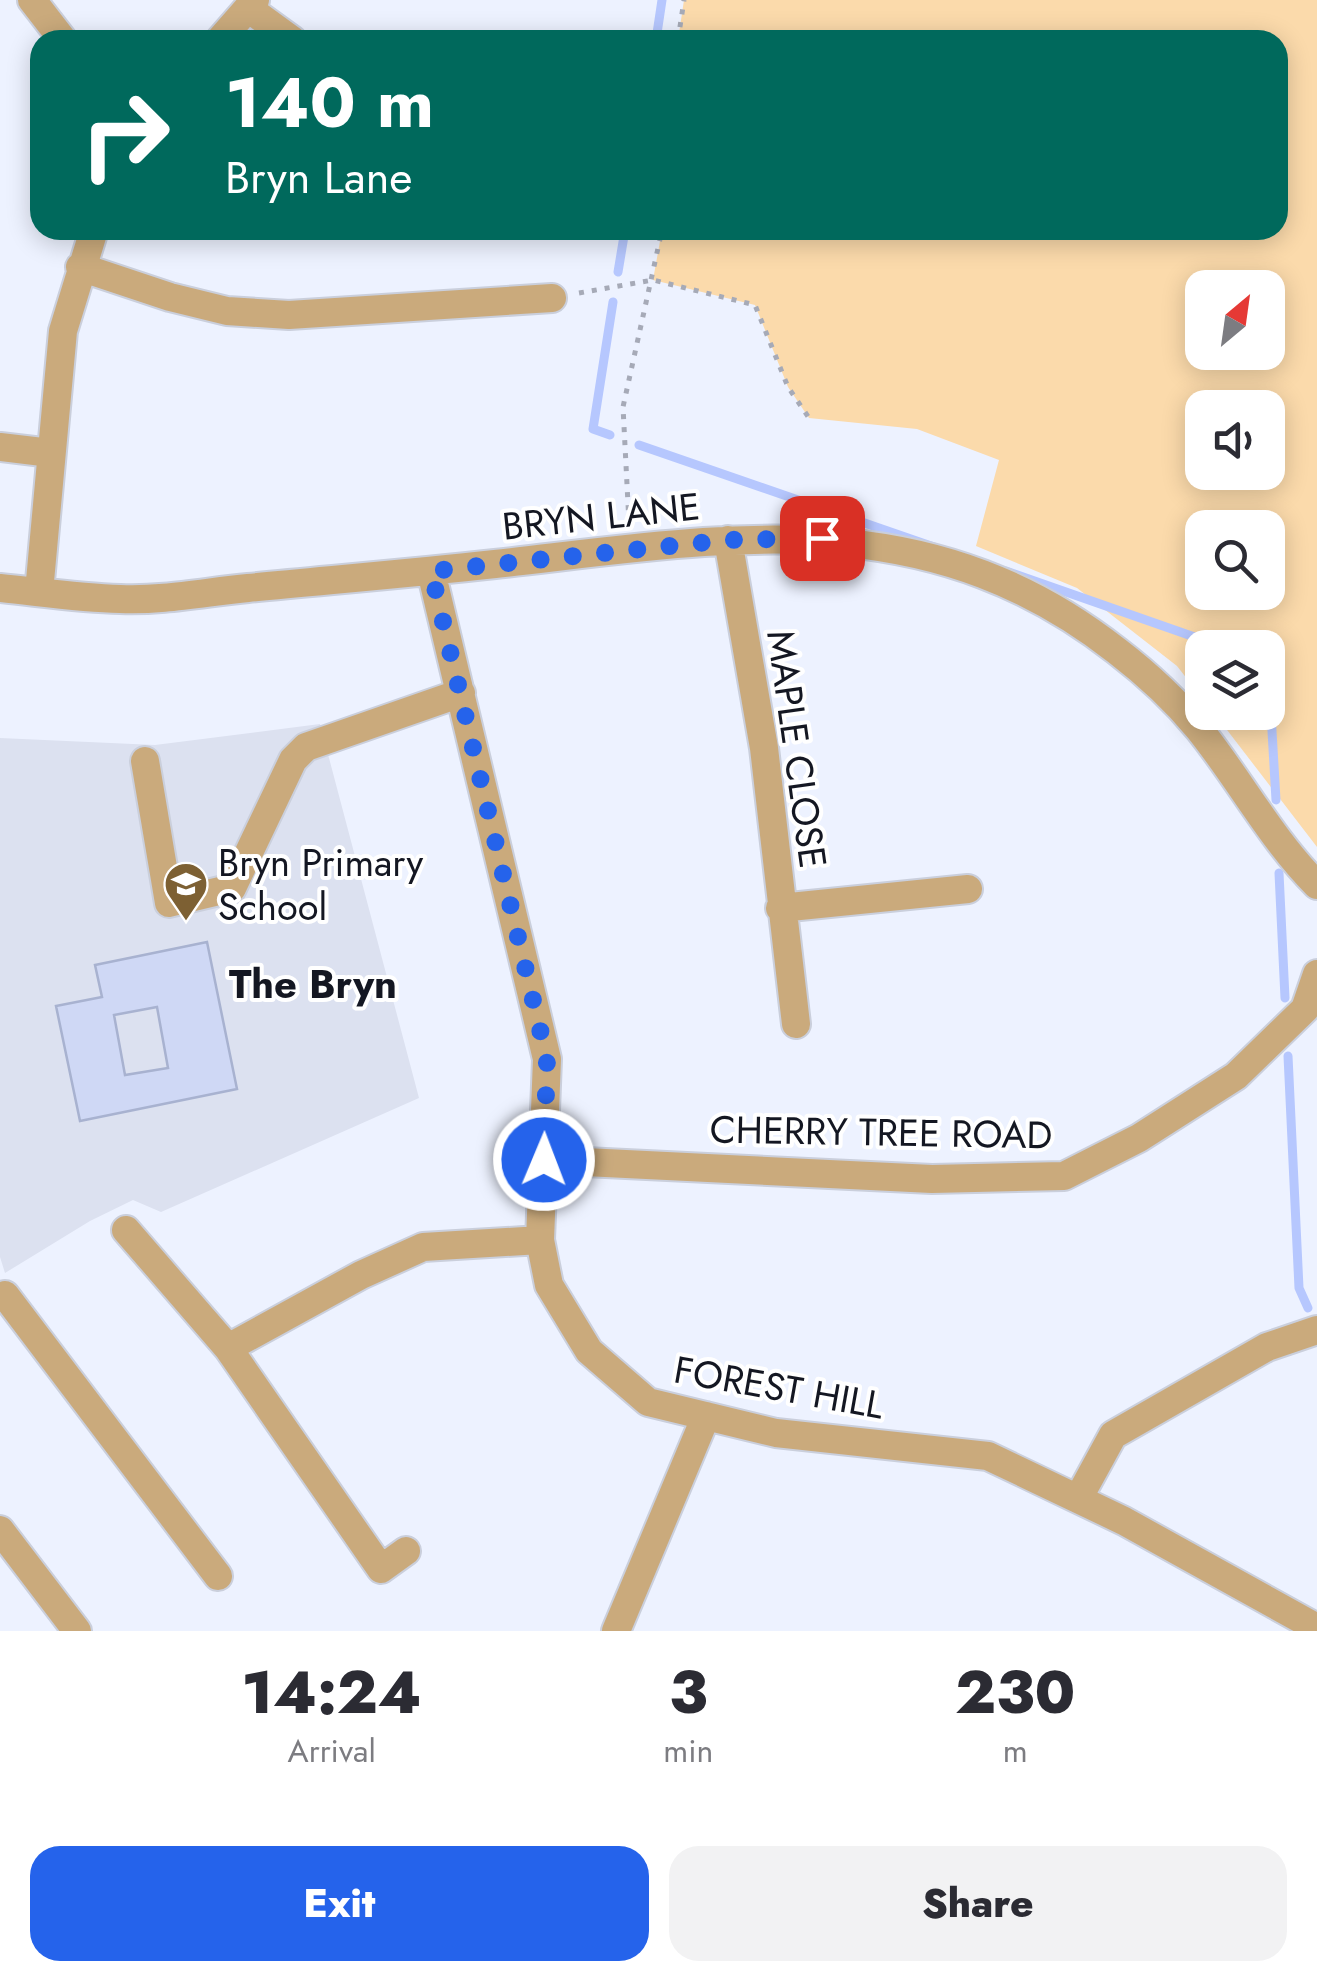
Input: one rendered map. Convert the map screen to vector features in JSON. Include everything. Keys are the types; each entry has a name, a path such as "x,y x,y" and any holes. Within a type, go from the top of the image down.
{"street":[{"path":"32,0 55,30"},
{"path":"229,30 252,4 281,30"},
{"path":"39,592 64,332 90,240"},
{"path":"80,267 227,311 289,315 552,298"},
{"path":"0,446 51,453"},
{"name":"BRYN LANE","path":"0,588 123,600 728,540 822,538 906,551 987,576 1057,610 1117,651 1175,703 1317,885"},
{"name":"MAPLE CLOSE","path":"728,540 764,748 796,1024"},
{"name":"FOREST HILL","path":"431,571 547,1059 540,1240 549,1286 589,1351 648,1402 776,1433 988,1456 1124,1521 1307,1626"},
{"path":"145,761 169,902 232,888 293,760 306,747 462,692"},
{"name":"MAPLE CLOSE","path":"780,908 968,888"},
{"name":"CHERRY TREE ROAD","path":"544,1160 932,1178 1064,1176 1140,1138 1236,1076 1306,1009 1317,974"},
{"path":"126,1230 228,1348 381,1569 406,1550"},
{"path":"228,1348 361,1275 423,1247 540,1240"},
{"path":"0,1297 5,1296 218,1576"},
{"path":"1078,1499 1113,1435 1267,1346 1317,1330"},
{"path":"616,1631 706,1416"},
{"path":"0,1530 77,1631"}],"path":[{"path":"680,30 684,0"},
{"path":"630,549 623,407 660,240"},
{"path":"552,298 654,280 755,304 788,388 810,418"}],"shaded area":[{"path":"684,0 1317,0 1317,847 1227,730 1285,730 1285,630 1185,630 1185,676 1077,588 976,546 999,460 917,429 809,418 788,387 755,305 653,280 660,240 1288,240 1288,30 680,30"},
{"name":"Bryn Primary School","path":"320,724 419,1098 161,1212 133,1200 90,1221 5,1273 0,1257 0,738 155,745"}],"building":[{"path":"207,942 237,1089 80,1121 56,1006 102,997 95,965","holes":["157,1007 168,1068 125,1075 114,1015"]}],"waterway":[{"path":"658,30 662,0"},
{"path":"618,272 623,240"},
{"path":"610,435 593,429 613,302"},
{"path":"639,445 934,547"},
{"path":"1006,571 1185,634"},
{"path":"1272,730 1276,800"},
{"path":"1279,873 1285,998"},
{"path":"1288,1056 1299,1288 1308,1308"}],"place":[{"name":"Bryn Primary School","path":"186,922"}],"district":[{"name":"The Bryn","path":"313,984"}],"route":[{"path":"544,1160 547,1059 431,571 728,540 822,538"}]}
